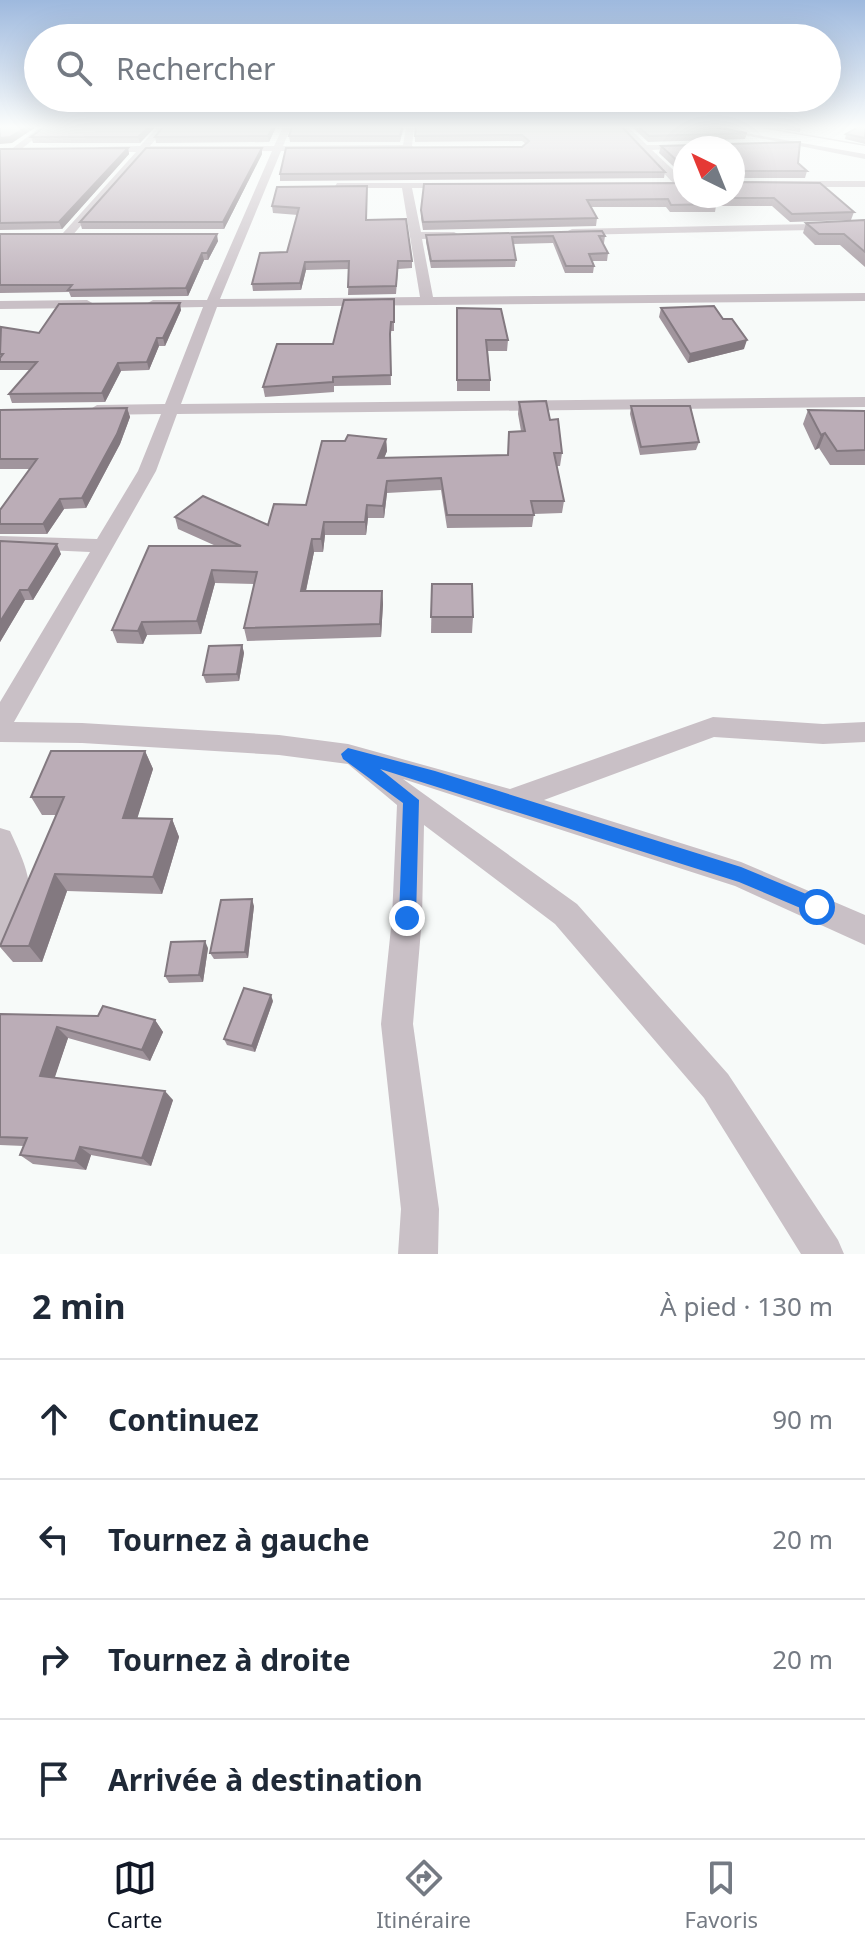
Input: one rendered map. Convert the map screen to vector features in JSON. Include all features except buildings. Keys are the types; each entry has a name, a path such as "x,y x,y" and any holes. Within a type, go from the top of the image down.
{"street":[{"path":"67,235 112,186"},
{"path":"0,724 147,471 189,355 213,305 232,235 267,186"},
{"path":"319,186 436,186"},
{"path":"407,186 427,302"},
{"path":"555,233 865,226"},
{"path":"54,235 81,235"},
{"path":"415,236 462,235"},
{"path":"138,304 865,297"},
{"path":"0,305 108,304"},
{"path":"78,410 865,402"},
{"path":"0,542 104,546"},
{"path":"510,801 713,727 823,734 865,732"},
{"path":"0,732 218,741 348,754 510,801 741,875 865,930"},
{"path":"348,754 566,914 716,1086 824,1254"},
{"path":"411,800 407,918 397,1024 420,1209 418,1254"},
{"path":"0,840 15,875 16,902 0,929"}],"route":[{"path":"407,918 411,800 348,754 435,777 741,875 817,907"}]}
